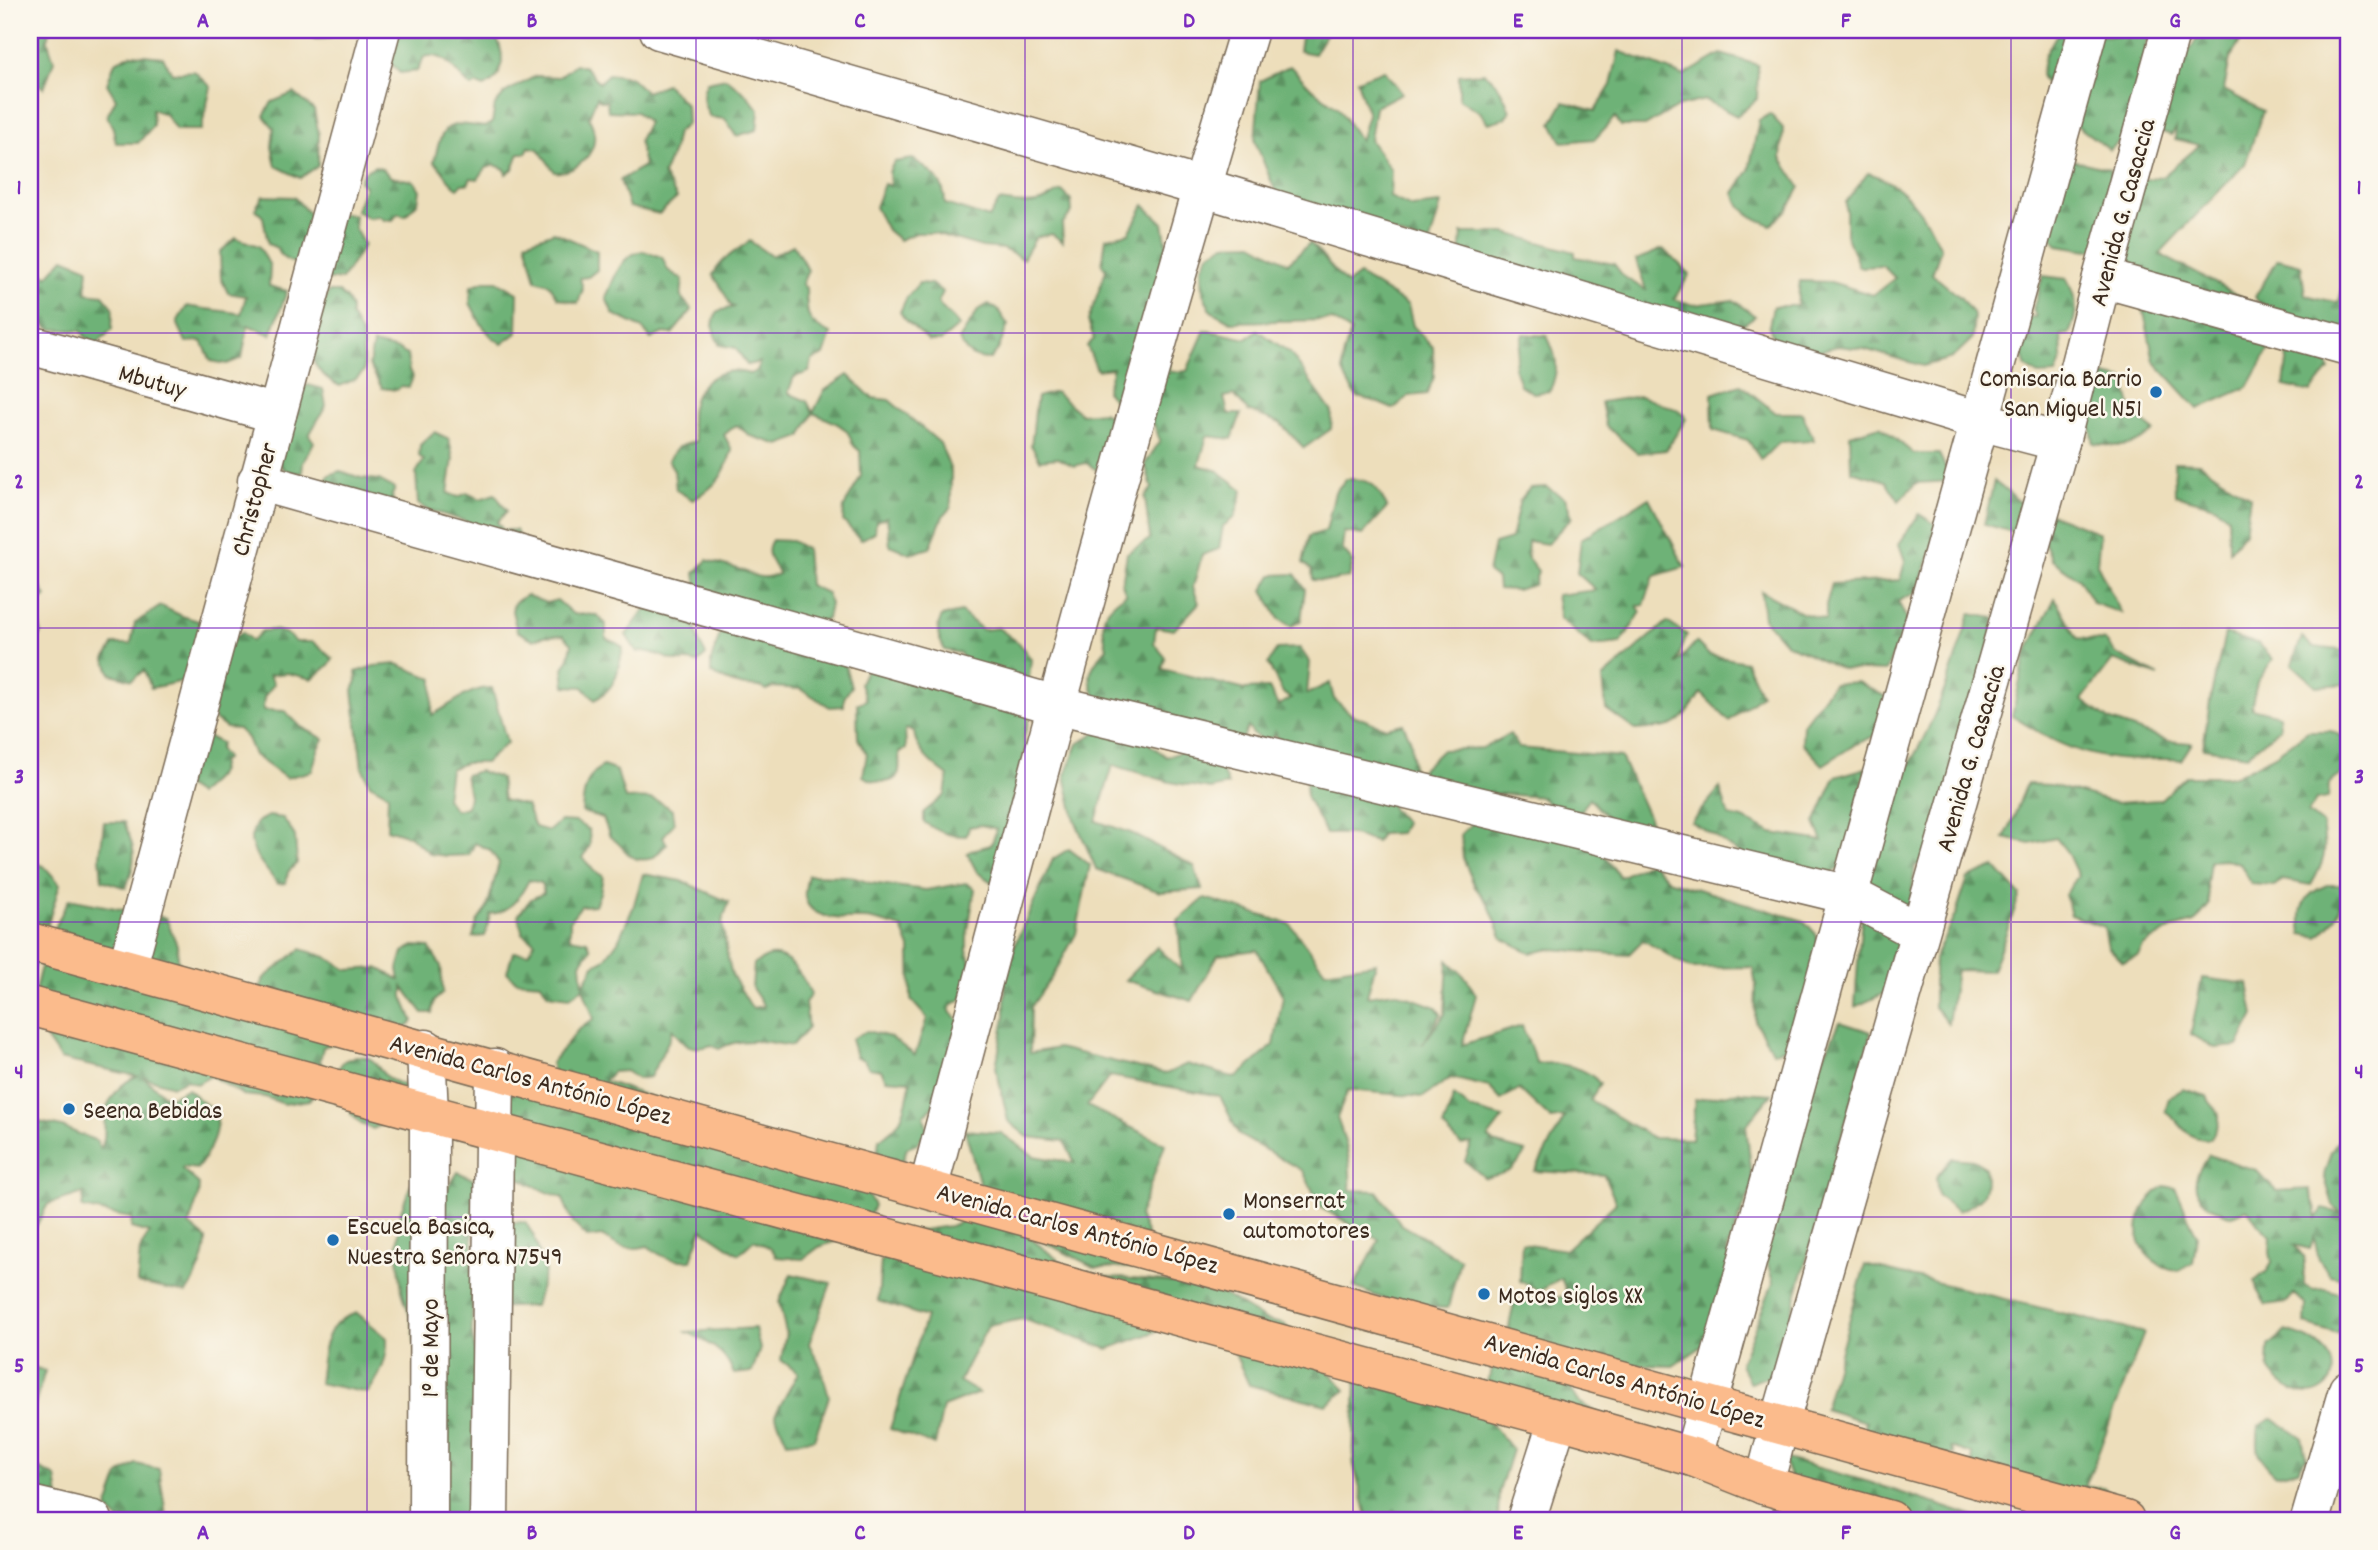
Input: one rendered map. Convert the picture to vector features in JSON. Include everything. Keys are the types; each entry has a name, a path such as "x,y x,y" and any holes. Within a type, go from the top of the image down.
{"main road":[{"name":"Avenida Carlos António López","path":"30,942 929,1186 2125,1520"},
{"path":"30,1006 1558,1419 1693,1457 1764,1485 1890,1520"}],"street":[{"name":"Christopher","path":"127,968 381,30"},
{"path":"659,30 1201,187 1980,421 2060,442"},
{"path":"929,1186 1056,705 1201,187 1249,30"},
{"path":"1693,1457 2088,30"},
{"name":"Avenida G. Casaccia","path":"1764,1485 2060,442 2102,278 2171,30"},
{"path":"2102,278 2348,346"},
{"name":"Mbutuy","path":"30,345 277,414"},
{"path":"257,481 1056,705 1849,895 1919,932"},
{"name":"1° de Mayo","path":"426,1049 429,1114 428,1520"},
{"path":"489,1520 495,1068"},
{"path":"2310,1520 2348,1390"},
{"path":"1526,1520 1558,1419"},
{"path":"30,1504 93,1520"}],"green space":[{"path":"37,30 50,30 47,39 54,61 44,88 30,78 30,55"},
{"path":"304,30 338,30 329,38 315,39"},
{"path":"381,30 492,30 502,53 501,69 492,82 484,87 477,84 472,87 440,57 424,57 417,71 400,73 389,59"},
{"path":"1302,30 1328,30 1314,54 1299,51"},
{"path":"2113,30 2153,30 2145,47 2185,59 2204,30 2248,30 2230,58 2224,90 2263,111 2245,164 2159,254 2240,296 2268,316 2255,297 2278,259 2301,265 2305,295 2335,302 2339,301 2348,271 2348,341 2321,339 2329,370 2311,392 2284,386 2289,345 2279,332 2248,387 2198,409 2154,361 2141,298 2102,248 2088,250 2058,245 2043,226 2072,160 2109,169 2119,196 2125,182 2162,177 2200,145 2175,139 2176,128 2171,135 2137,124 2110,150 2060,113 2041,75 2045,55 2057,34 2118,36"},
{"path":"1619,51 1683,76 1721,54 1758,65 1757,99 1737,116 1705,100 1679,106 1645,126 1621,126 1615,117 1595,139 1562,142 1552,123 1564,102 1595,111 1611,85"},
{"path":"132,54 163,57 172,73 194,71 211,87 201,130 176,130 165,114 152,109 153,126 138,143 116,143 107,116 116,99 107,84 115,62"},
{"path":"575,64 585,67 599,83 608,74 630,77 646,92 666,84 686,105 687,124 677,132 663,175 677,198 659,214 629,207 620,180 644,166 639,140 648,122 636,112 608,111 607,101 601,101 597,97 589,117 594,131 592,148 583,161 570,170 555,172 538,149 529,147 526,153 519,153 513,169 506,174 505,169 495,165 486,168 478,179 471,178 468,184 462,184 458,188 434,162 440,139 448,128 462,124 485,127 492,123 495,105 506,92 536,76 559,77"},
{"path":"1290,66 1311,88 1338,108 1360,141 1368,115 1357,80 1384,70 1402,93 1375,107 1370,140 1391,170 1390,197 1411,207 1441,204 1429,245 1276,193 1255,141 1260,81"},
{"path":"1484,73 1497,84 1510,111 1506,118 1488,123 1480,112 1459,99 1459,75"},
{"path":"726,78 747,95 759,110 757,130 736,136 725,119 710,117 703,100 707,82"},
{"path":"294,93 314,110 319,135 318,166 300,178 276,166 272,147 274,128 264,116 272,102"},
{"path":"1770,114 1783,128 1781,158 1800,187 1788,209 1771,225 1748,214 1734,193 1749,170 1759,120"},
{"path":"913,159 940,183 945,204 989,218 999,201 1036,203 1062,191 1071,200 1072,212 1062,224 1063,242 1052,234 1036,237 1023,259 1003,249 982,247 934,233 916,233 899,240 887,230 875,207 884,184 890,186 889,172 894,162"},
{"path":"375,166 391,177 414,181 420,190 418,202 405,216 398,213 393,220 384,220 378,216 368,218 356,210 365,186 360,182 362,175"},
{"path":"1868,173 1893,185 1921,212 1941,248 1932,274 1961,298 1974,316 1972,339 1952,358 1923,366 1864,349 1838,346 1810,353 1778,351 1769,326 1773,306 1797,306 1800,281 1831,282 1873,295 1895,278 1883,266 1859,267 1846,234 1846,202"},
{"path":"263,196 294,197 314,219 325,212 354,215 355,229 364,245 342,279 326,280 310,264 286,260 277,248 268,244 263,217 255,209"},
{"path":"1144,205 1163,223 1169,259 1170,372 1187,371 1205,330 1247,339 1257,330 1290,353 1332,412 1331,429 1304,448 1280,423 1248,411 1234,395 1224,397 1228,414 1241,414 1232,439 1207,436 1199,465 1218,471 1243,490 1235,517 1223,526 1219,549 1202,555 1193,587 1199,603 1174,630 1156,627 1154,643 1165,657 1162,669 1242,689 1243,692 1245,689 1269,688 1278,706 1291,698 1283,693 1268,664 1277,649 1300,648 1310,663 1307,694 1330,683 1334,699 1352,715 1386,728 1403,724 1411,741 1413,769 1399,788 1385,785 1392,808 1405,823 1400,833 1381,834 1376,842 1350,834 1326,834 1306,796 1307,765 1278,742 1275,730 1274,736 1264,741 1248,727 1240,744 1098,704 1090,674 1107,648 1104,616 1112,605 1126,594 1122,584 1127,553 1150,539 1145,497 1152,488 1145,464 1160,441 1154,424 1126,414 1106,391 1113,368 1097,370 1087,346 1094,339 1088,321 1106,270 1102,265 1106,238 1129,233"},
{"path":"554,232 597,251 597,270 588,277 580,278 583,289 578,303 558,298 549,284 536,280 526,242"},
{"path":"1462,233 1506,233 1575,252 1575,257 1614,264 1624,277 1646,290 1636,260 1663,249 1690,274 1674,299 1693,305 1733,300 1755,316 1735,330 1460,258"},
{"path":"236,238 259,246 270,266 269,286 287,291 271,335 248,325 242,358 227,364 211,361 202,341 186,342 177,322 187,306 241,314 246,296 228,293 221,278 220,252"},
{"path":"750,241 771,256 793,245 808,270 802,284 806,288 811,321 831,334 824,355 812,360 809,372 794,377 788,393 807,401 813,413 801,437 779,445 751,436 736,425 724,435 732,450 722,474 708,490 693,500 676,490 674,470 668,460 678,447 696,441 691,419 696,396 708,380 717,375 727,372 750,374 757,371 760,362 747,365 736,348 720,345 713,328 718,311 735,307 731,306 713,275 725,260"},
{"path":"1253,243 1288,263 1310,243 1347,284 1359,275 1408,305 1413,326 1433,347 1434,377 1427,394 1409,396 1393,409 1357,397 1346,380 1342,366 1351,332 1332,320 1231,322 1211,311 1203,293 1202,268 1209,254 1225,244"},
{"path":"643,251 662,257 668,270 683,280 681,297 692,310 672,334 663,333 651,339 642,328 613,314 606,298 623,262 635,253"},
{"path":"30,255 47,277 64,258 88,268 86,293 103,295 113,307 112,329 94,347 81,331 51,329 32,316 37,295 30,290"},
{"path":"2043,276 2067,279 2075,300 2075,312 2069,334 2061,335 2062,358 2056,374 2039,375 2026,367 2020,349 2029,317 2036,317 2033,309"},
{"path":"485,281 497,281 518,293 517,333 502,344 481,324 470,303 471,286"},
{"path":"919,283 931,284 943,292 938,302 959,326 941,341 929,341 900,312 907,297"},
{"path":"328,292 339,292 347,300 351,316 362,336 364,371 356,379 340,386 321,372 310,351"},
{"path":"989,304 998,310 1008,325 998,350 990,359 971,355 959,340 979,309"},
{"path":"1523,334 1547,336 1556,363 1550,391 1533,393 1520,385 1514,367"},
{"path":"373,344 399,350 407,355 409,371 413,377 409,387 401,386 397,390 382,388 369,365"},
{"path":"2099,374 2124,379 2133,414 2154,431 2132,444 2094,444 2087,407"},
{"path":"848,375 872,398 889,400 940,443 951,471 951,507 943,516 930,548 910,554 890,545 887,517 876,521 875,532 861,540 843,521 844,507 861,476 860,451 841,426 813,413 824,391"},
{"path":"308,385 323,389 326,406 309,435 314,442 303,463 302,473 290,472 277,460 301,388"},
{"path":"1741,385 1776,413 1802,413 1814,440 1779,442 1761,460 1748,440 1713,430 1712,394"},
{"path":"1055,392 1081,414 1103,412 1122,425 1124,473 1097,470 1086,463 1074,466 1058,458 1040,460 1031,445 1037,397"},
{"path":"1640,396 1681,411 1686,419 1666,450 1637,453 1606,426 1601,402"},
{"path":"1880,426 1914,454 1939,454 1952,481 1916,483 1899,501 1886,481 1851,471 1850,435"},
{"path":"434,432 449,439 453,459 448,493 458,497 467,493 480,499 495,494 507,511 497,522 503,530 516,530 519,538 426,509 418,504 416,473 424,460 419,456 420,445"},
{"path":"2174,462 2199,463 2250,497 2245,532 2229,551 2228,517 2215,506 2175,495"},
{"path":"340,471 379,480 395,489 392,495 394,507 324,484 329,475"},
{"path":"1346,479 1368,482 1377,489 1387,508 1362,535 1344,532 1342,549 1353,562 1349,577 1331,581 1313,580 1312,570 1303,563 1309,536 1326,531 1335,492"},
{"path":"1994,481 2020,502 2100,533 2097,564 2121,613 2093,603 2079,579 2052,560 2044,541 1984,524"},
{"path":"1546,487 1565,498 1572,517 1547,544 1528,541 1527,557 1538,571 1534,585 1516,590 1498,589 1497,579 1488,572 1494,544 1511,539 1520,500 1530,488"},
{"path":"1649,498 1685,567 1654,576 1644,605 1637,606 1641,612 1621,643 1592,646 1560,619 1556,595 1596,590 1577,573 1581,539"},
{"path":"1919,514 1940,527 1917,592 1898,601 1907,620 1886,671 1842,669 1785,643 1764,619 1761,591 1802,613 1826,620 1826,605 1832,584 1900,580 1905,561 1899,544"},
{"path":"772,540 792,541 806,549 809,585 827,593 830,604 827,619 813,624 698,596 695,573 707,560 760,577 779,574 769,554"},
{"path":"1295,574 1305,589 1301,621 1291,626 1279,619 1263,590 1272,575"},
{"path":"38,582 46,597 30,607 30,584"},
{"path":"526,595 546,603 557,600 573,614 597,615 606,624 606,639 623,648 618,672 603,695 595,700 583,687 565,686 563,668 569,658 572,644 563,635 543,636 534,640 517,631 512,611 514,603"},
{"path":"2055,598 2077,638 2105,641 2116,654 2159,676 2113,660 2082,700 2111,721 2168,741 2192,743 2181,760 2119,759 2082,752 2058,743 2012,716 2026,654"},
{"path":"161,606 202,622 193,679 151,688 144,670 132,680 111,674 105,659 114,644 131,644 135,623"},
{"path":"647,607 693,618 699,642 706,655 697,663 637,652 626,635"},
{"path":"30,608 38,618 41,633 30,649"},
{"path":"961,612 983,630 998,628 1019,643 1031,659 1029,679 1008,685 997,668 984,666 971,670 960,653 945,650 938,633 942,616"},
{"path":"1970,614 1995,618 1945,869 1915,865 1902,985 1855,1007 1863,908 1872,858 1885,811 1935,713"},
{"path":"1667,622 1687,635 1676,664 1696,642 1709,655 1746,662 1761,695 1729,721 1701,693 1681,720 1668,726 1649,729 1635,730 1606,709 1603,678"},
{"path":"723,625 842,654 851,687 844,698 844,706 830,707 801,689 773,687 767,690 736,684 711,673 711,661"},
{"path":"275,630 287,634 296,642 313,642 333,659 312,679 287,673 269,675 274,684 264,697 263,710 285,711 301,727 324,739 312,771 286,778 254,755 247,738 238,729 226,728 214,719 212,653 242,632 252,641 262,631"},
{"path":"2225,634 2259,644 2273,659 2257,682 2251,708 2279,715 2280,728 2247,755 2203,748 2211,695"},
{"path":"2302,637 2313,647 2348,651 2348,684 2316,686 2292,664"},
{"path":"397,664 433,679 432,715 468,694 492,688 507,743 485,763 465,763 450,769 446,798 455,810 467,807 469,796 465,775 479,771 500,778 503,800 526,805 535,827 549,831 560,821 576,822 589,830 590,845 583,858 594,871 603,876 595,905 581,906 570,920 570,938 587,941 591,949 581,963 583,986 594,965 604,960 618,941 633,908 643,874 682,881 729,902 722,922 728,959 732,975 752,1008 764,1006 752,988 754,964 777,956 795,968 811,994 805,1003 808,1028 792,1046 746,1041 719,1049 712,1045 699,1048 684,1043 672,1029 650,1077 637,1079 626,1071 612,1072 604,1081 850,1165 874,1205 864,1231 819,1247 803,1259 777,1257 771,1248 754,1240 739,1254 702,1229 691,1260 673,1259 648,1246 629,1248 619,1246 602,1236 588,1238 573,1223 562,1197 531,1185 504,1167 498,1095 557,1086 551,1063 578,1030 594,1019 583,988 570,997 548,994 541,983 516,981 507,972 513,952 528,953 535,942 523,934 518,915 531,899 544,893 541,883 529,880 509,907 490,914 485,936 473,937 477,922 487,908 499,863 490,850 475,843 469,855 431,854 409,836 387,829 388,794 370,784 362,768 353,690 357,681 356,672 374,666"},
{"path":"868,665 1034,699 1024,737 1025,752 993,883 977,872 967,853 991,845 997,829 981,825 969,827 966,836 960,836 944,833 924,822 924,812 945,795 948,776 921,751 914,731 905,729 906,749 899,752 897,776 889,781 878,781 863,776 867,754 858,739 857,704 866,700 860,683"},
{"path":"1857,682 1894,701 1877,735 1856,744 1823,765 1802,743 1803,724 1833,684"},
{"path":"1115,719 1167,757 1210,742 1228,785 1210,789 1170,782 1113,765 1096,821 1131,833 1194,866 1202,889 1160,892 1096,869 1075,820 1065,776 1078,744"},
{"path":"2308,731 2331,731 2348,739 2348,769 2329,784 2328,798 2316,800 2308,813 2322,824 2324,842 2322,863 2311,885 2283,880 2274,886 2251,884 2240,863 2210,861 2207,885 2209,905 2195,922 2172,928 2143,946 2138,956 2123,962 2108,947 2104,927 2071,915 2065,894 2078,876 2067,852 2056,838 2030,844 2004,838 2027,784 2051,785 2116,803 2160,800 2186,776 2235,776 2275,755"},
{"path":"1510,734 1519,748 1621,757 1653,827 1646,846 1616,827 1589,798 1582,810 1564,823 1542,797 1502,794 1439,796 1419,772 1442,750 1483,748"},
{"path":"204,735 221,743 219,749 226,758 221,762 217,776 198,795 185,786"},
{"path":"603,766 617,771 625,799 650,799 672,810 674,823 663,837 667,844 653,858 644,860 632,857 610,837 603,818 582,812 589,780"},
{"path":"1866,768 1843,866 1814,886 1749,861 1691,822 1720,788 1729,816 1743,819 1772,833 1823,841 1815,823 1835,777"},
{"path":"1488,808 1587,832 1620,877 1651,862 1668,880 1804,921 1816,934 1819,945 1797,1044 1773,1052 1755,1022 1756,986 1753,967 1690,968 1643,940 1628,955 1551,949 1531,953 1503,939 1488,903 1475,887 1463,858 1461,834"},
{"path":"268,816 283,818 295,836 297,863 288,872 286,883 277,884 252,846 251,837 257,822"},
{"path":"104,822 124,822 131,840 134,855 126,888 102,880 100,856"},
{"path":"1069,849 1090,865 1076,934 1054,974 1031,1007 1030,1053 1058,1048 1166,1074 1187,1064 1236,1078 1274,1045 1283,996 1257,950 1218,955 1192,1001 1125,980 1157,947 1182,971 1178,921 1205,898 1290,924 1325,971 1376,963 1367,996 1395,992 1436,1007 1441,1014 1422,1045 1445,1014 1448,960 1467,979 1476,995 1462,1045 1522,1026 1537,1064 1553,1063 1588,1073 1600,1084 1590,1100 1653,1138 1691,1139 1695,1100 1739,1092 1772,1094 1746,1125 1753,1185 1727,1249 1735,1301 1704,1345 1673,1366 1564,1362 1572,1391 1579,1402 1623,1429 1482,1391 1505,1345 1514,1303 1549,1300 1568,1295 1561,1278 1540,1291 1520,1281 1522,1243 1565,1250 1616,1203 1604,1175 1535,1171 1565,1117 1551,1119 1519,1089 1501,1100 1489,1087 1451,1078 1423,1097 1348,1090 1337,1118 1348,1153 1350,1190 1377,1191 1401,1224 1460,1259 1448,1308 1404,1307 1354,1287 1379,1240 1321,1208 1303,1171 1239,1135 1220,1096 1110,1076 1087,1106 1165,1144 1139,1216 1160,1267 1096,1268 1020,1230 1076,1274 1210,1286 1267,1321 1284,1324 1346,1390 1326,1405 1249,1385 1231,1345 1166,1328 1108,1349 1022,1319 988,1326 959,1381 979,1393 943,1407 935,1445 890,1429 926,1317 878,1301 881,1261 909,1232 950,1226 980,1213 979,1181 965,1130 1001,1133 1034,1156 1075,1163 1064,1141 1028,1137 1008,1121 996,1067 1005,1016 1005,967 1053,859"},
{"path":"30,861 44,866 60,884 30,982"},
{"path":"1995,867 2020,895 1992,971 1956,970 1948,1023 1934,1007 1934,959 1956,913 1968,878"},
{"path":"808,875 849,876 870,883 926,890 966,883 975,889 967,936 967,950 971,962 963,998 952,1005 950,1012 961,1022 933,1106 924,1116 927,1129 917,1144 907,1148 903,1161 877,1157 879,1139 899,1122 911,1081 886,1079 881,1070 869,1068 864,1060 856,1057 851,1039 867,1031 890,1037 915,1055 927,1018 911,1000 910,948 902,928 872,920 829,917 813,911 805,897"},
{"path":"2327,885 2341,885 2341,901 2337,914 2318,937 2302,934 2304,903 2312,893"},
{"path":"69,899 166,918 177,945 180,983 254,1002 264,978 301,949 326,957 348,970 378,968 400,980 398,969 403,952 414,946 429,947 441,966 443,993 434,1001 432,1013 423,1013 403,987 403,997 413,1021 393,1041 339,1041 323,1047 320,1061 329,1076 309,1100 284,1104 265,1097 243,1095 211,1076 197,1084 186,1080 173,1086 143,1077 168,1098 187,1089 217,1114 214,1136 201,1163 197,1169 182,1169 199,1184 198,1197 189,1225 206,1239 200,1268 186,1293 137,1283 140,1250 149,1233 131,1228 132,1216 130,1218 82,1208 84,1193 48,1204 34,1230 34,1260 30,1261 30,1120 62,1127 97,1141 100,1149 104,1140 105,1117 111,1100 122,1086 137,1076 60,1059 37,1022 34,1009 38,977 56,925"},
{"path":"2202,978 2248,984 2254,1015 2238,1046 2215,1048 2191,1034"},
{"path":"1840,1022 1871,1032 1774,1374 1750,1383 1740,1364 1773,1283 1758,1228 1789,1130"},
{"path":"356,1056 369,1058 388,1078 415,1090 390,1121 373,1129 361,1124 351,1114 351,1095 337,1070 344,1061"},
{"path":"2183,1089 2207,1096 2219,1114 2219,1122 2210,1139 2189,1134 2165,1111 2169,1098"},
{"path":"1454,1096 1470,1109 1503,1118 1488,1138 1493,1143 1526,1152 1513,1168 1485,1178 1465,1161 1472,1143 1461,1145 1443,1127"},
{"path":"2348,1140 2348,1279 2330,1275 2319,1260 2314,1238 2310,1249 2294,1245 2304,1257 2304,1285 2313,1290 2326,1289 2342,1294 2343,1308 2347,1313 2337,1334 2305,1324 2306,1305 2294,1294 2287,1302 2266,1305 2255,1281 2272,1263 2271,1236 2247,1209 2233,1216 2212,1207 2200,1197 2196,1183 2199,1170 2209,1155 2256,1170 2276,1191 2309,1189 2316,1209 2316,1218 2323,1209 2341,1213 2333,1205 2324,1175 2331,1151 2337,1142"},
{"path":"1952,1158 1973,1160 1985,1167 1986,1184 1982,1195 1973,1204 1958,1211 1938,1196 1936,1177"},
{"path":"458,1172 475,1180 472,1333 477,1365 486,1520 431,1520 413,1327 402,1291 397,1248 401,1211 411,1184 440,1201"},
{"path":"2164,1186 2175,1188 2197,1235 2193,1263 2179,1271 2162,1266 2150,1258 2142,1248 2139,1236 2143,1210"},
{"path":"525,1222 534,1236 545,1272 535,1306 489,1308 494,1223"},
{"path":"1865,1265 2144,1333 2085,1487 2104,1487 2112,1498 1973,1471 1972,1454 1951,1447 1954,1454 1870,1456 1864,1425 1866,1422 1824,1409"},
{"path":"791,1274 831,1283 809,1344 821,1367 829,1397 814,1439 787,1442 775,1415 798,1373 781,1360 786,1333 779,1302"},
{"path":"357,1313 387,1338 382,1367 367,1393 319,1383 326,1340 341,1320"},
{"path":"755,1328 760,1349 752,1372 734,1374 715,1348 687,1332"},
{"path":"2286,1331 2313,1341 2330,1359 2333,1371 2330,1382 2322,1390 2311,1394 2297,1392 2283,1384 2268,1368 2269,1346"},
{"path":"30,1366 45,1371 30,1421"},
{"path":"1356,1380 1485,1416 1512,1450 1499,1492 1498,1520 1374,1520 1367,1516 1353,1462"},
{"path":"2273,1418 2302,1438 2306,1457 2298,1470 2276,1475 2261,1459 2258,1448 2259,1426"},
{"path":"1783,1458 1869,1482 1984,1520 1807,1520"},
{"path":"30,1464 56,1477 59,1498 30,1520"},
{"path":"136,1464 159,1469 166,1515 161,1520 119,1520 107,1509 119,1475"}],"place":[{"name":"Comisaria Barrio San Miguel N51","path":"2156,392"},
{"name":"Seena Bebidas","path":"69,1109"},
{"name":"Monserrat automotores","path":"1229,1214"},
{"name":"Escuela Basica, Nuestra Señora N7549","path":"333,1240"},
{"name":"Motos siglos XX","path":"1484,1294"}]}
